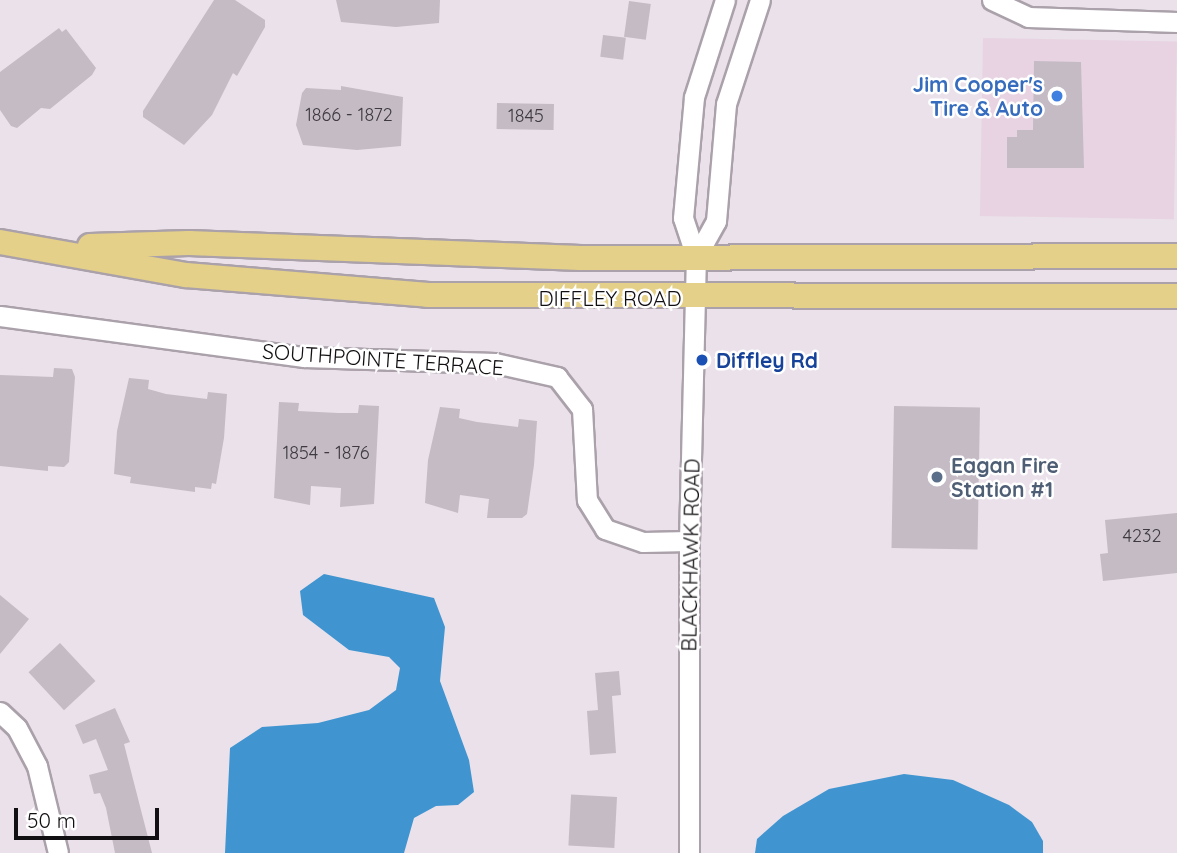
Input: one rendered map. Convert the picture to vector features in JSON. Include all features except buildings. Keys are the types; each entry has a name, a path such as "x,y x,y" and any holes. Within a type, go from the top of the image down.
{"main road":[{"name":"DIFFLEY ROAD","path":"0,242 47,247 186,275 286,286 428,295 695,298 1177,296"},
{"name":"DIFFLEY ROAD","path":"47,247 189,243 438,256 1177,256"}],"street":[{"name":"BLACKHAWK ROAD","path":"689,853 689,541 696,257 683,218 688,146 703,59 725,0"},
{"name":"BLACKHAWK ROAD","path":"696,257 716,221 726,104 760,0"},
{"path":"992,0 1028,16 1177,22"},
{"name":"SOUTHPOINTE TERRACE","path":"0,316 304,358 495,363 557,377 582,409 587,500 605,529 643,542 689,541"},
{"path":"0,712 18,728 37,766 58,853"}],"shaded area":[{"path":"983,38 1177,41 1174,219 980,216"}],"water":[{"path":"324,574 434,598 445,627 440,681 469,760 474,792 458,805 436,806 414,818 404,853 225,853 230,748 262,727 318,723 369,710 396,690 400,668 389,657 349,650 303,615 300,591"},
{"path":"904,774 953,780 1009,805 1032,822 1043,841 1043,853 755,853 757,839 783,816 829,789"}],"place":[{"name":"Jim Cooper's Tire & Auto","path":"1057,96"},
{"name":"Diffley Rd","path":"702,360"},
{"name":"Eagan Fire Station #1","path":"937,477"}]}
